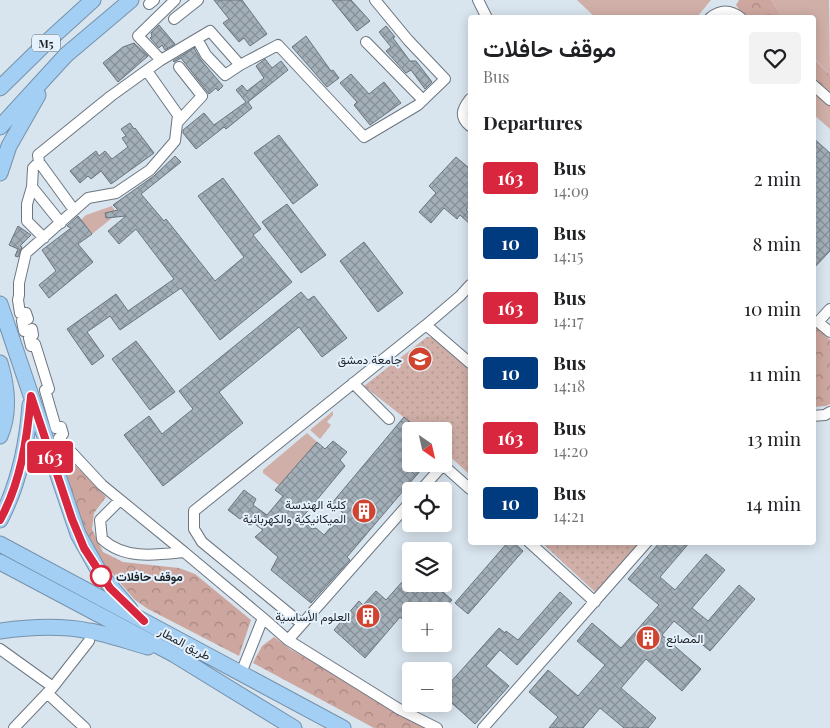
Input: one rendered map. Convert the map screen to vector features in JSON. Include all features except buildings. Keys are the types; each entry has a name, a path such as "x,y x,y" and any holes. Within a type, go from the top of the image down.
{"highway":[{"name":"M5","path":"0,88 93,0"},
{"name":"M5","path":"0,127 66,55 131,0"},
{"path":"0,173 9,146 24,118 42,88 66,55"},
{"path":"0,304 72,519 84,548 110,588 144,621"},
{"path":"0,363 5,382 6,406 0,436"},
{"path":"1,518 20,469 29,423 31,396"},
{"name":"طريق المطار","path":"0,544 343,728"},
{"name":"طريق المطار","path":"0,562 175,655 292,728"},
{"path":"0,631 34,628 80,630 104,634 175,655"}],"street":[{"path":"161,60 138,36 175,0"},
{"path":"174,19 198,0"},
{"path":"197,39 206,55 225,75 278,45 364,137 418,105 445,79 408,40 375,0"},
{"path":"478,0 486,15"},
{"path":"714,15 726,11 737,15"},
{"path":"74,210 39,162 38,155 111,96 147,70 210,31 240,65"},
{"path":"366,42 423,100"},
{"path":"177,123 202,96 179,67"},
{"path":"147,70 178,115 175,141 150,170 116,193 88,198 26,254 22,268 18,300 20,313 26,313 28,319 22,321 24,331 32,329 33,335 29,338 31,346 35,344 49,389 45,390 56,428 61,427 64,434 59,438 82,465 120,500 288,640 399,709 438,728"},
{"path":"816,88 830,100"},
{"path":"468,102 462,113 463,119 468,124"},
{"path":"39,162 33,168 32,187 27,204 27,221 44,238"},
{"path":"32,187 61,223"},
{"path":"302,624 202,542 194,529 194,511 426,325 468,287"},
{"path":"830,309 818,322 830,332"},
{"path":"426,325 468,361"},
{"path":"353,383 388,419"},
{"path":"816,416 825,415 830,412"},
{"path":"428,482 443,465 468,487"},
{"path":"120,500 100,520 102,539 108,544 118,550 129,553 148,555 184,552"},
{"path":"288,640 402,511"},
{"path":"532,545 595,602"},
{"path":"483,728 644,545"},
{"path":"241,673 263,618"},
{"path":"14,728 50,690 89,641"},
{"path":"0,649 50,690 85,728"}],"shaded area":[{"path":"577,0 711,0 699,15 593,15"},
{"path":"771,0 829,0 830,75 816,60 816,15 781,15"},
{"path":"816,92 830,104 830,129 816,117"},
{"path":"112,206 117,214 92,234 81,220 86,215"},
{"path":"427,337 436,338 468,366 468,473 452,458 452,422 410,422 364,386"},
{"path":"333,411 333,415 327,422 331,425 320,439 310,430"},
{"path":"307,433 317,442 280,486 263,473 263,470"},
{"path":"544,545 637,545 595,592"}],"green space":[{"path":"739,0 771,0 781,15 743,15 736,5"},
{"path":"816,61 830,75 830,93 816,81"},
{"path":"816,327 830,340 830,404 816,407"},
{"path":"75,465 106,497 94,513 92,529 103,552 123,562 179,568 195,574 251,620 239,656 148,609 135,600 98,557 82,527 63,471"},
{"path":"274,637 290,649 431,728 374,728 253,663 262,646"}],"bus line":[{"name":"163","path":"0,520 20,469 29,423 31,396 72,519 84,548 110,588 144,621"}],"place":[{"name":"جامعة دمشق","path":"420,359"},
{"name":"كلية الهندسة الميكانيكية والكهربائية","path":"364,511"},
{"name":"موقف حافلات","path":"101,576"},
{"name":"العلوم الأساسية","path":"368,616"},
{"name":"المصانع","path":"648,638"}]}
